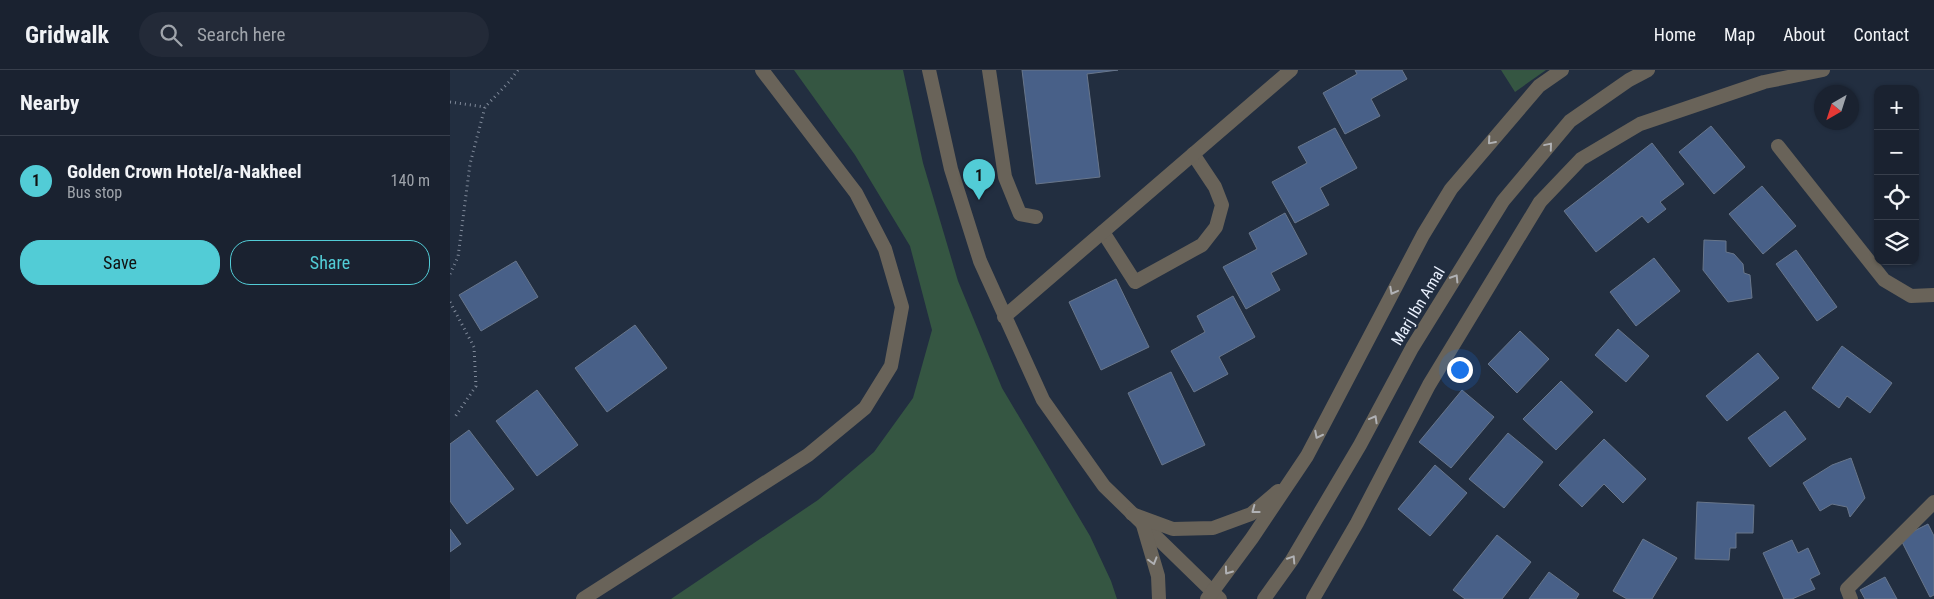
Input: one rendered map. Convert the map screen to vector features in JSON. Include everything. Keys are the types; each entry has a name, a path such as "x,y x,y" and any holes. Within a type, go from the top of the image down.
{"street":[{"path":"583,599 808,455 865,408 891,366 902,307 885,250 856,193 762,70"},
{"path":"929,70 951,169 980,261 1043,400 1104,486 1213,597"},
{"path":"989,70 1005,177 1020,214 1036,217"},
{"path":"1004,317 1291,70"},
{"name":"Marj Ibn Amal","path":"1213,597 1307,456 1423,234 1451,189 1538,86 1562,70"},
{"name":"Marj Ibn Amal","path":"1264,599 1292,560 1360,445 1412,348 1503,201 1570,121 1629,80 1648,70"},
{"path":"1313,599 1357,522 1428,385 1540,202 1581,159 1640,124 1764,82 1823,70"},
{"path":"1778,146 1884,280 1911,296 1934,295"},
{"path":"1103,232 1135,282 1202,245 1216,227 1222,206 1215,188 1193,154"},
{"path":"1132,514 1173,529 1213,528 1251,514 1292,479"},
{"path":"1851,599 1847,589 1934,502"},
{"path":"1143,524 1158,576 1159,599"}],"path":[{"path":"450,274 458,257 470,164 485,107 518,70"},
{"path":"450,102 485,107"},
{"path":"450,302 474,348 476,386 455,417"}],"green space":[{"path":"794,70 903,70 923,163 958,281 1002,388 1090,536 1111,581 1117,599 671,599 818,500 874,452 913,398 932,330 910,246 855,155"},
{"path":"1501,70 1546,70 1515,92"}],"building":[{"path":"1022,70 1118,70 1087,74 1100,177 1036,184"},
{"path":"1355,70 1402,70 1407,79 1371,99 1380,116 1345,134 1323,93 1357,74"},
{"path":"1711,126 1745,167 1714,194 1679,152"},
{"path":"1335,128 1357,168 1320,188 1329,205 1295,223 1272,182 1307,163 1298,147"},
{"path":"1652,143 1684,184 1660,202 1666,209 1648,223 1642,216 1596,252 1564,211"},
{"path":"1762,186 1796,226 1763,254 1729,214"},
{"path":"1285,213 1307,254 1271,273 1280,290 1246,309 1223,267 1257,249 1249,233"},
{"path":"1704,240 1726,241 1726,252 1734,254 1743,264 1744,273 1750,275 1752,298 1728,302 1703,270"},
{"path":"1796,250 1837,307 1817,321 1776,264"},
{"path":"1654,258 1680,291 1636,326 1610,292"},
{"path":"516,261 538,297 481,331 459,295"},
{"path":"1116,279 1149,347 1101,370 1069,302"},
{"path":"1233,296 1255,337 1219,357 1228,374 1194,392 1171,351 1205,332 1197,316"},
{"path":"635,325 667,368 607,412 575,368"},
{"path":"1618,329 1649,356 1626,382 1595,355"},
{"path":"1520,331 1549,359 1517,393 1488,364"},
{"path":"1842,346 1892,383 1870,413 1847,396 1839,408 1812,388"},
{"path":"1758,353 1779,378 1727,421 1706,396"},
{"path":"1171,372 1205,445 1162,465 1128,393"},
{"path":"1561,381 1593,412 1556,450 1523,419"},
{"path":"537,390 578,445 537,476 496,421"},
{"path":"1462,390 1494,417 1451,468 1419,442"},
{"path":"1785,411 1806,439 1770,467 1748,438"},
{"path":"469,430 514,489 467,524 450,501 450,444"},
{"path":"1508,433 1543,462 1504,508 1469,479"},
{"path":"1604,439 1646,479 1623,503 1604,484 1582,507 1559,485"},
{"path":"1851,458 1865,498 1850,517 1847,507 1832,504 1820,511 1803,483 1832,465"},
{"path":"1435,465 1467,493 1430,536 1398,509"},
{"path":"1697,502 1754,505 1753,533 1736,533 1736,548 1730,548 1729,560 1695,559"},
{"path":"1928,524 1934,536 1934,595 1930,597 1900,538"},
{"path":"450,529 461,544 450,552"},
{"path":"1497,535 1531,562 1502,599 1465,599 1453,590"},
{"path":"1643,539 1677,558 1652,599 1627,599 1613,591"},
{"path":"1792,540 1798,553 1808,548 1820,574 1810,579 1815,589 1792,599 1784,599 1763,553"},
{"path":"1549,572 1579,594 1576,599 1529,599"},
{"path":"1885,577 1897,599 1865,599 1860,590"}],"place":[{"name":"Golden Crown Hotel/a-Nakheel","path":"979,200"}]}
